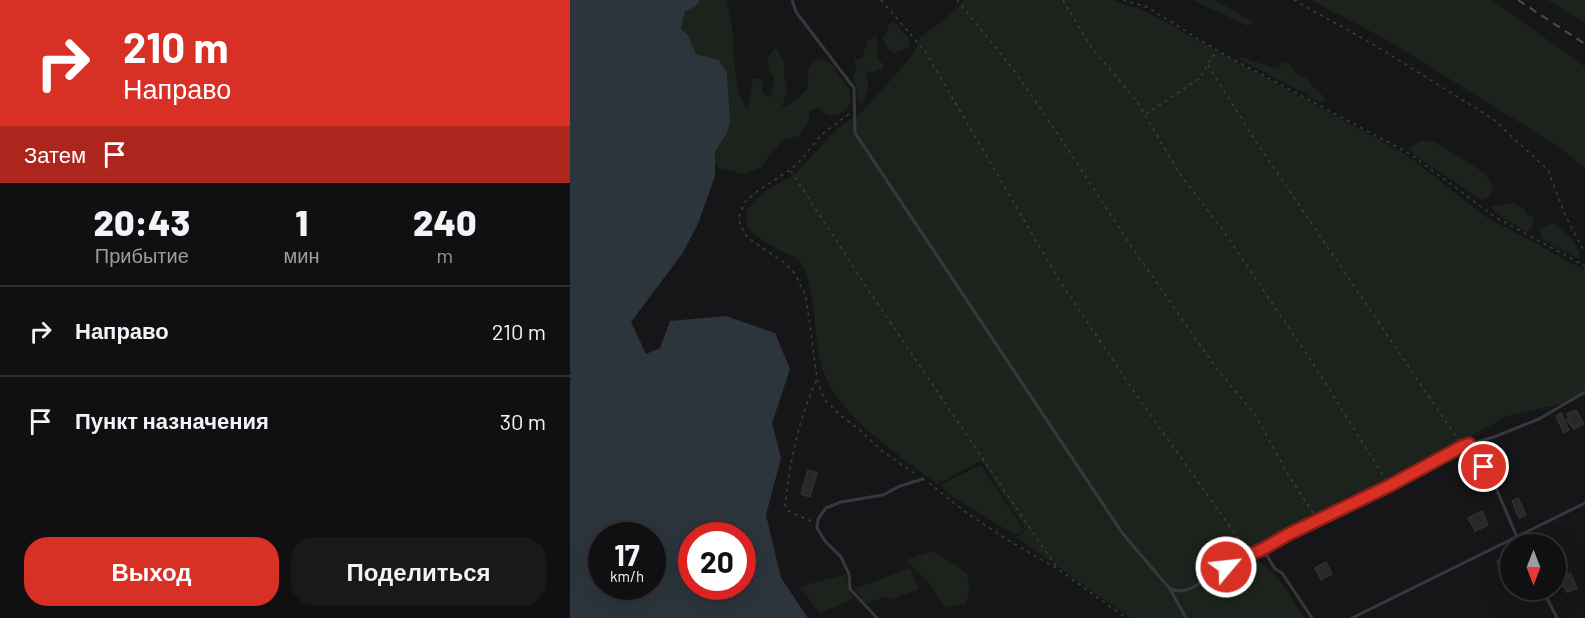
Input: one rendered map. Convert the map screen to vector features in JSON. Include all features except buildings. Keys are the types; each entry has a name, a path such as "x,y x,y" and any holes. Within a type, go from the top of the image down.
{"lane":[{"path":"792,0 796,12 854,88 855,133 1123,534 1170,589 1186,618"},
{"path":"1170,589 1182,591 1192,588 1251,554 1389,486 1463,446 1539,419 1585,392"},
{"path":"1469,444 1496,488 1515,534"},
{"path":"877,618 850,588 849,574 841,557 825,541 817,528 818,519 826,508 841,502 883,495 900,486 923,479"},
{"path":"1520,534 1585,502"},
{"path":"1352,618 1500,544"},
{"path":"1263,549 1312,618"},
{"path":"1548,600 1557,618"}],"path":[{"path":"880,0 925,51 1059,280 1137,396 1239,541 1251,554"},
{"path":"957,0 1014,69 1166,296 1217,369 1256,416 1287,473 1318,520"},
{"path":"958,4 961,0"},
{"path":"1063,0 1091,46 1137,101 1179,172 1222,229 1312,362 1389,486"},
{"path":"1123,0 1147,7 1218,51 1410,154 1496,217 1585,266"},
{"path":"1294,0 1376,46 1493,119 1548,170 1565,215 1585,253"},
{"path":"1145,115 1200,78 1218,51"},
{"path":"1208,65 1253,136 1463,446"},
{"path":"855,110 837,121 821,135 790,170 745,202 739,216 740,225 747,237 786,264 803,287 817,379 824,399 884,452 986,525 1058,568 1126,618"},
{"path":"790,170 873,298 1058,568"},
{"path":"817,379 805,404 798,430 785,505 788,511 817,524"}],"shaded area":[{"path":"570,0 700,0 695,7 685,11 681,29 688,35 696,54 719,60 727,73 730,122 727,133 715,152 715,176 698,224 682,254 631,322 646,354 660,348 670,321 726,316 775,333 790,369 772,423 781,458 766,515 781,578 808,618 570,618"},
{"path":"700,0 726,0 732,28 739,92 748,110 753,79 763,79 762,93 770,98 775,77 769,71 768,57 776,48 784,60 787,90 782,107 788,106 807,90 809,67 818,58 832,64 850,91 851,103 842,113 828,116 818,108 809,111 809,121 799,136 783,140 760,168 743,174 719,168 714,163 715,152 727,133 730,122 727,73 719,60 696,54 688,35 681,29 685,11 695,7"},
{"path":"964,0 1111,0 1145,11 1407,155 1486,217 1585,270 1585,392 1564,403 1507,416 1389,482 1348,496 1249,553 1278,577 1305,618 1130,618 1016,537 1026,530 981,461 937,484 888,447 855,418 830,386 822,368 812,296 805,269 798,259 763,240 746,225 747,210 765,191 794,175 838,128 861,113 912,56 921,37 957,9"},
{"path":"1192,0 1213,0 1254,23 1248,26"},
{"path":"1311,0 1492,0 1585,67 1585,168 1556,145 1387,40"},
{"path":"1548,0 1585,0 1585,23"},
{"path":"894,22 909,39 909,47 895,53 888,50 883,38 889,24"},
{"path":"874,36 877,38 877,56 884,66 881,70 876,69 874,74 867,70 868,88 862,104 857,100 853,79 857,68 855,59 861,59 868,38 872,40"},
{"path":"1238,58 1278,69 1283,62 1290,64 1295,73 1307,78 1325,99 1321,103 1311,98 1307,92 1300,91 1240,60"},
{"path":"1421,141 1435,142 1486,174 1493,189 1490,197 1481,200 1412,153 1410,148"},
{"path":"1514,203 1524,208 1526,214 1533,217 1534,224 1527,232 1498,215 1489,206"},
{"path":"1553,223 1575,242 1580,258 1541,239 1539,229"},
{"path":"981,465 1024,530 1015,535 947,493 941,484"},
{"path":"933,551 967,574 969,590 966,604 945,608 930,584 906,560"},
{"path":"910,568 919,589 889,600 887,596 866,604 855,589"},
{"path":"846,574 849,590 854,599 820,613 799,587"}],"railway":[{"path":"1518,0 1585,44"}],"route":[{"path":"1226,567 1389,486 1463,446 1469,444 1484,467"}]}
